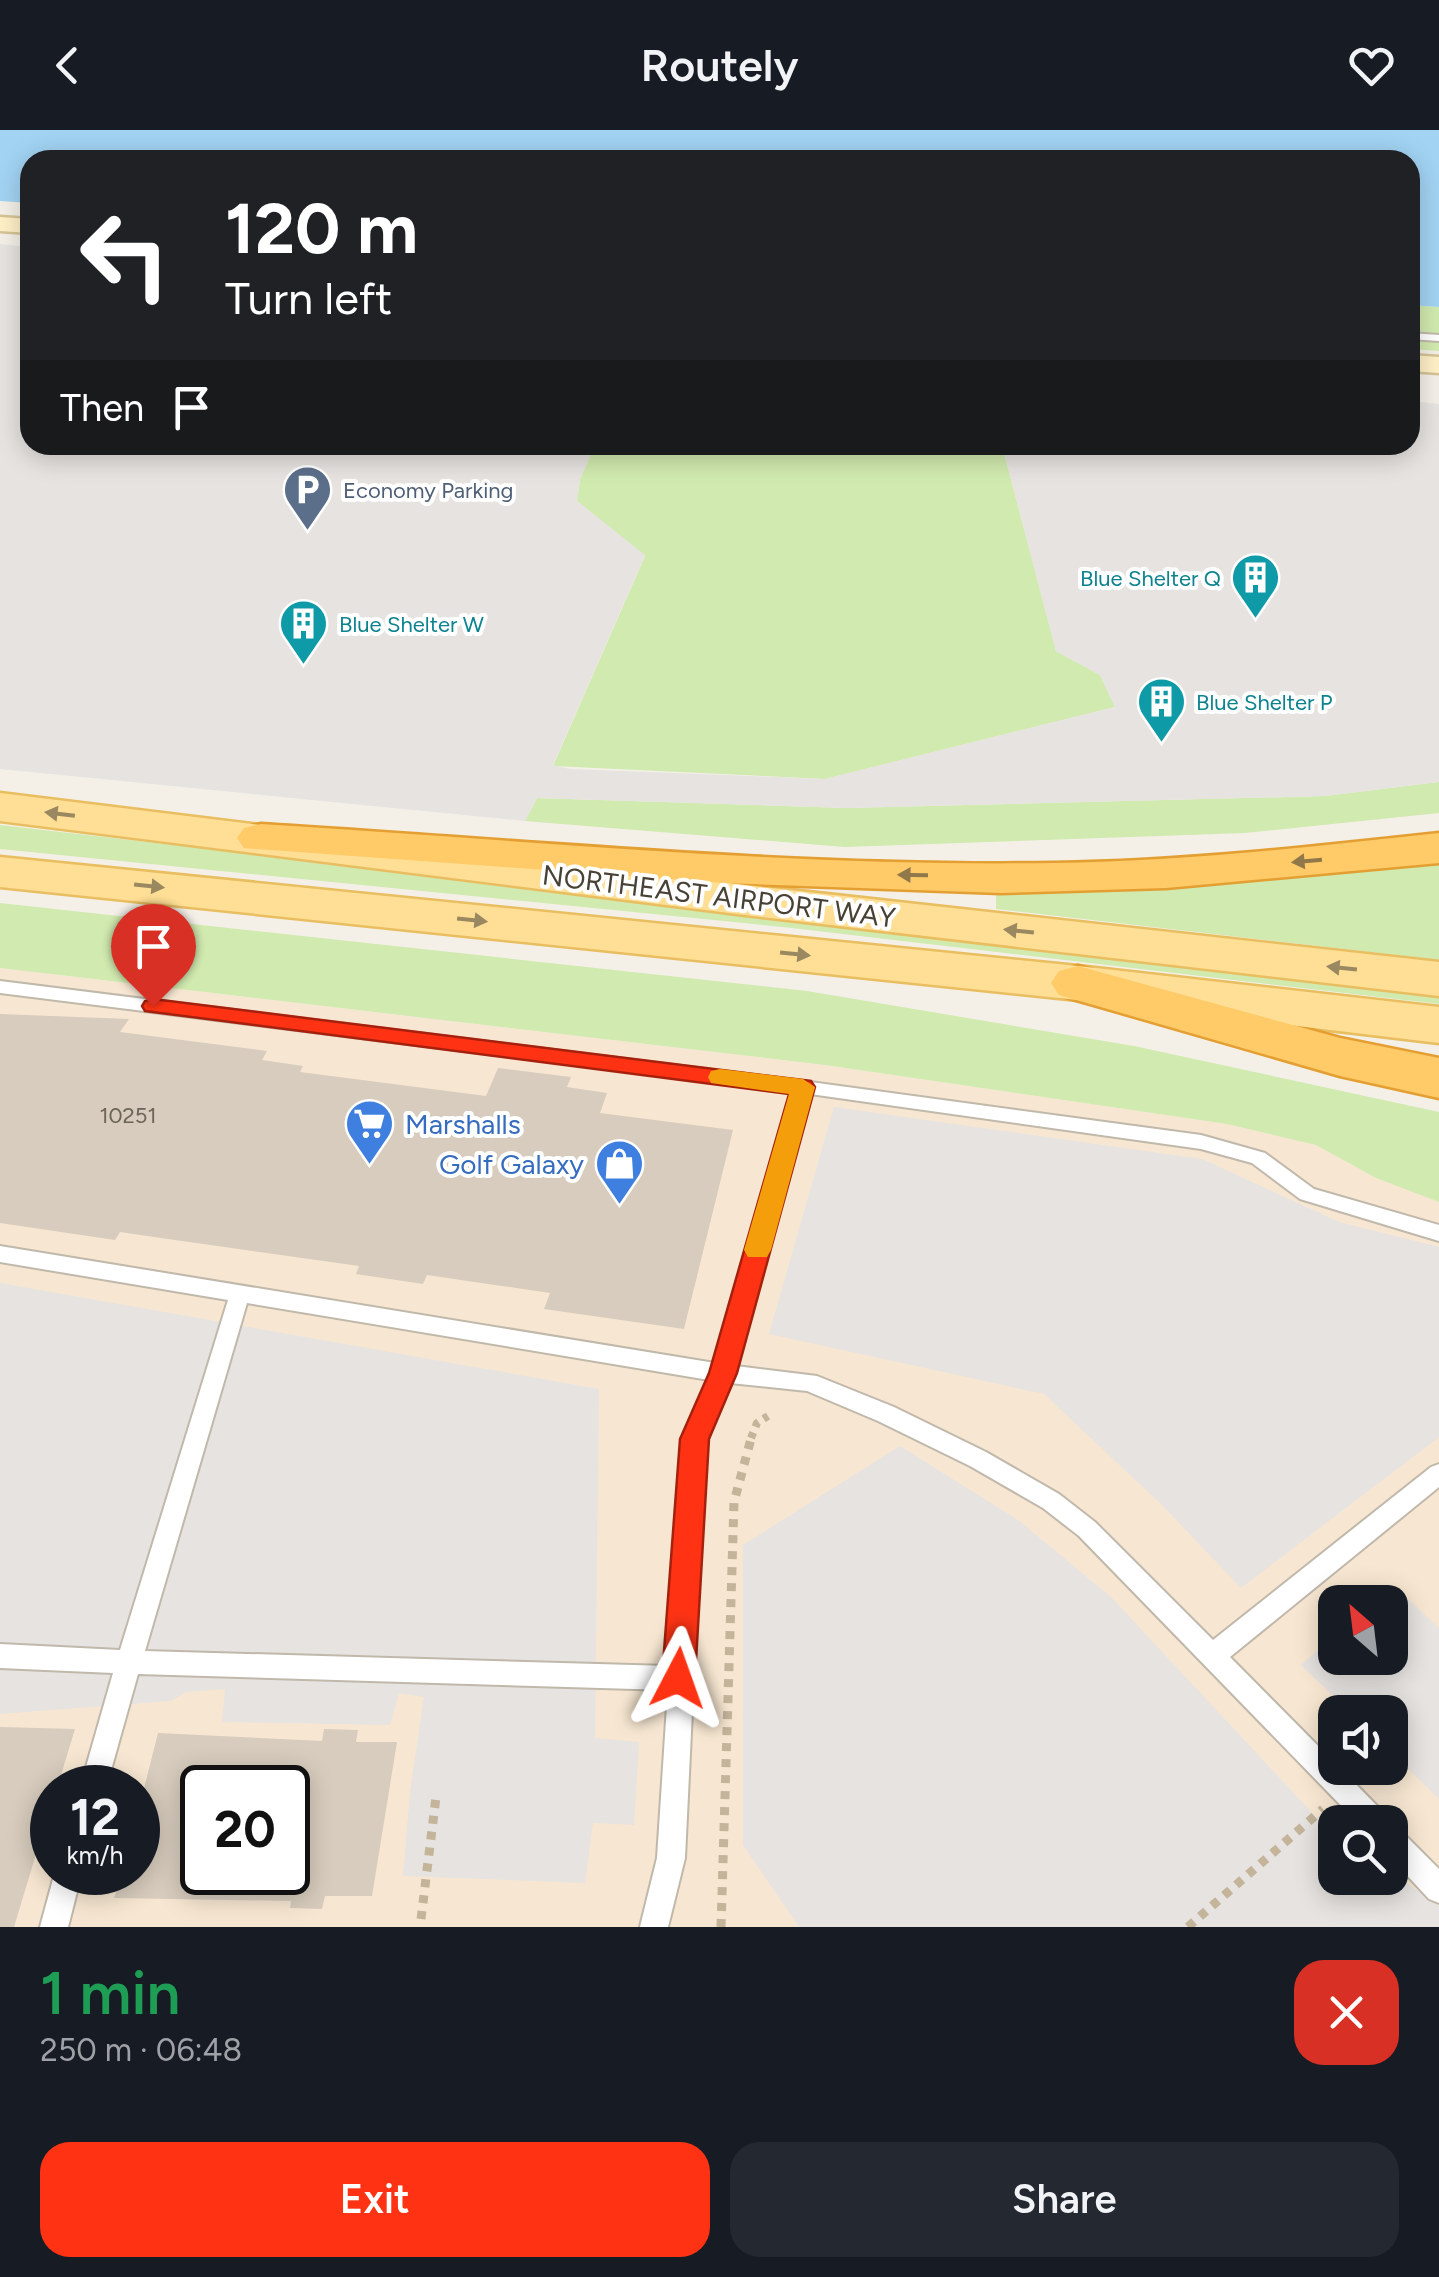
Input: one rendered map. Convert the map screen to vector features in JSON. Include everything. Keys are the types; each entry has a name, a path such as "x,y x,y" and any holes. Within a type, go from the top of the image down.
{"highway":[{"path":"261,838 835,874 1004,878 1190,870 1439,848"},
{"path":"1078,983 1340,1058 1439,1078"}],"main road":[{"name":"NORTHEAST AIRPORT WAY","path":"0,807 745,900 1439,979"},
{"name":"NORTHEAST AIRPORT WAY","path":"0,872 1439,1024"}],"lane":[{"path":"0,987 803,1087 1201,1142 1258,1158 1307,1194 1439,1233"},
{"path":"654,1927 671,1858 694,1439 723,1373 803,1087"},
{"path":"0,1254 723,1373 809,1382 978,1458 1051,1501 1087,1528 1358,1805"},
{"path":"100,1765 240,1293"},
{"path":"1213,1656 1439,1474"},
{"path":"0,1656 678,1678"},
{"path":"1408,1857 1439,1889"},
{"path":"54,1927 63,1895"}],"path":[{"path":"721,1927 728,1818 734,1502 750,1436 757,1423 768,1416"},
{"path":"1188,1927 1344,1791"},
{"path":"421,1919 436,1797"}],"shaded area":[{"name":"Economy Parking","path":"0,244 20,246 20,455 591,455 580,479 577,501 645,555 553,765 570,769 825,779 1115,707 1100,675 1056,651 1005,455 1420,455 1420,402 1439,404 1439,782 1325,796 848,808 537,798 525,821 0,769"},
{"path":"0,968 825,1065 1227,1124 1316,1145 1376,1178 1439,1202 1439,1927 0,1927"},
{"path":"834,1107 1202,1159 1339,1222 1439,1247 1439,1437 1241,1588 1163,1506 1044,1394 769,1334"},
{"path":"0,1283 599,1389 595,1738 639,1742 634,1825 593,1823 585,1883 403,1876 424,1697 399,1693 390,1725 222,1722 225,1689 186,1692 171,1701 0,1714"},
{"path":"900,1446 1018,1520 1111,1597 1318,1818 1318,1895 1408,1895 1408,1884 1439,1906 1439,1927 799,1927 743,1845 743,1545"},
{"path":"1408,1599 1439,1628 1439,1799 1408,1769 1408,1695 1332,1695 1301,1665 1318,1650 1318,1675 1408,1675"}],"green space":[{"path":"1420,306 1439,307 1439,351 1420,350"},
{"path":"591,455 1005,455 1056,651 1100,675 1115,707 825,779 553,766 645,556 577,501 580,479"},
{"path":"1439,782 1439,813 1245,833 845,847 525,821 537,798 848,808 1325,796"},
{"path":"0,825 1439,991 1439,1004 783,927 0,849"},
{"path":"1439,863 1439,960 996,909 996,888 1320,875"},
{"path":"0,903 807,991 1134,1046 1439,1112 1439,1202 1376,1178 1316,1145 1227,1124 825,1065 0,968"}],"water":[{"path":"0,130 1439,130 1439,307 1420,306 1420,150 20,150 20,202 0,201"}],"building":[{"path":"0,1014 129,1019 120,1032 267,1051 262,1060 303,1066 300,1072 486,1096 498,1068 571,1077 567,1087 607,1093 600,1113 733,1130 684,1329 544,1309 550,1293 427,1275 423,1284 356,1274 359,1266 120,1232 115,1240 0,1223"},
{"path":"0,1727 75,1729 64,1765 30,1765 30,1874 14,1927 0,1927"},
{"path":"324,1729 358,1730 356,1742 397,1742 372,1896 325,1896 322,1909 290,1908 291,1901 114,1898 160,1895 160,1765 150,1765 158,1733 322,1741"}],"slow traffic":[{"path":"720,1077 803,1087 757,1250"}],"place":[{"name":"Economy Parking","path":"308,532"},
{"name":"Blue Shelter Q","path":"1256,620"},
{"name":"Blue Shelter W","path":"304,666"},
{"name":"Blue Shelter P","path":"1161,744"},
{"name":"Marshalls","path":"370,1166"},
{"name":"Golf Galaxy","path":"619,1206"}],"route":[{"path":"153,1006 803,1087 723,1373 694,1439 678,1678"}]}
